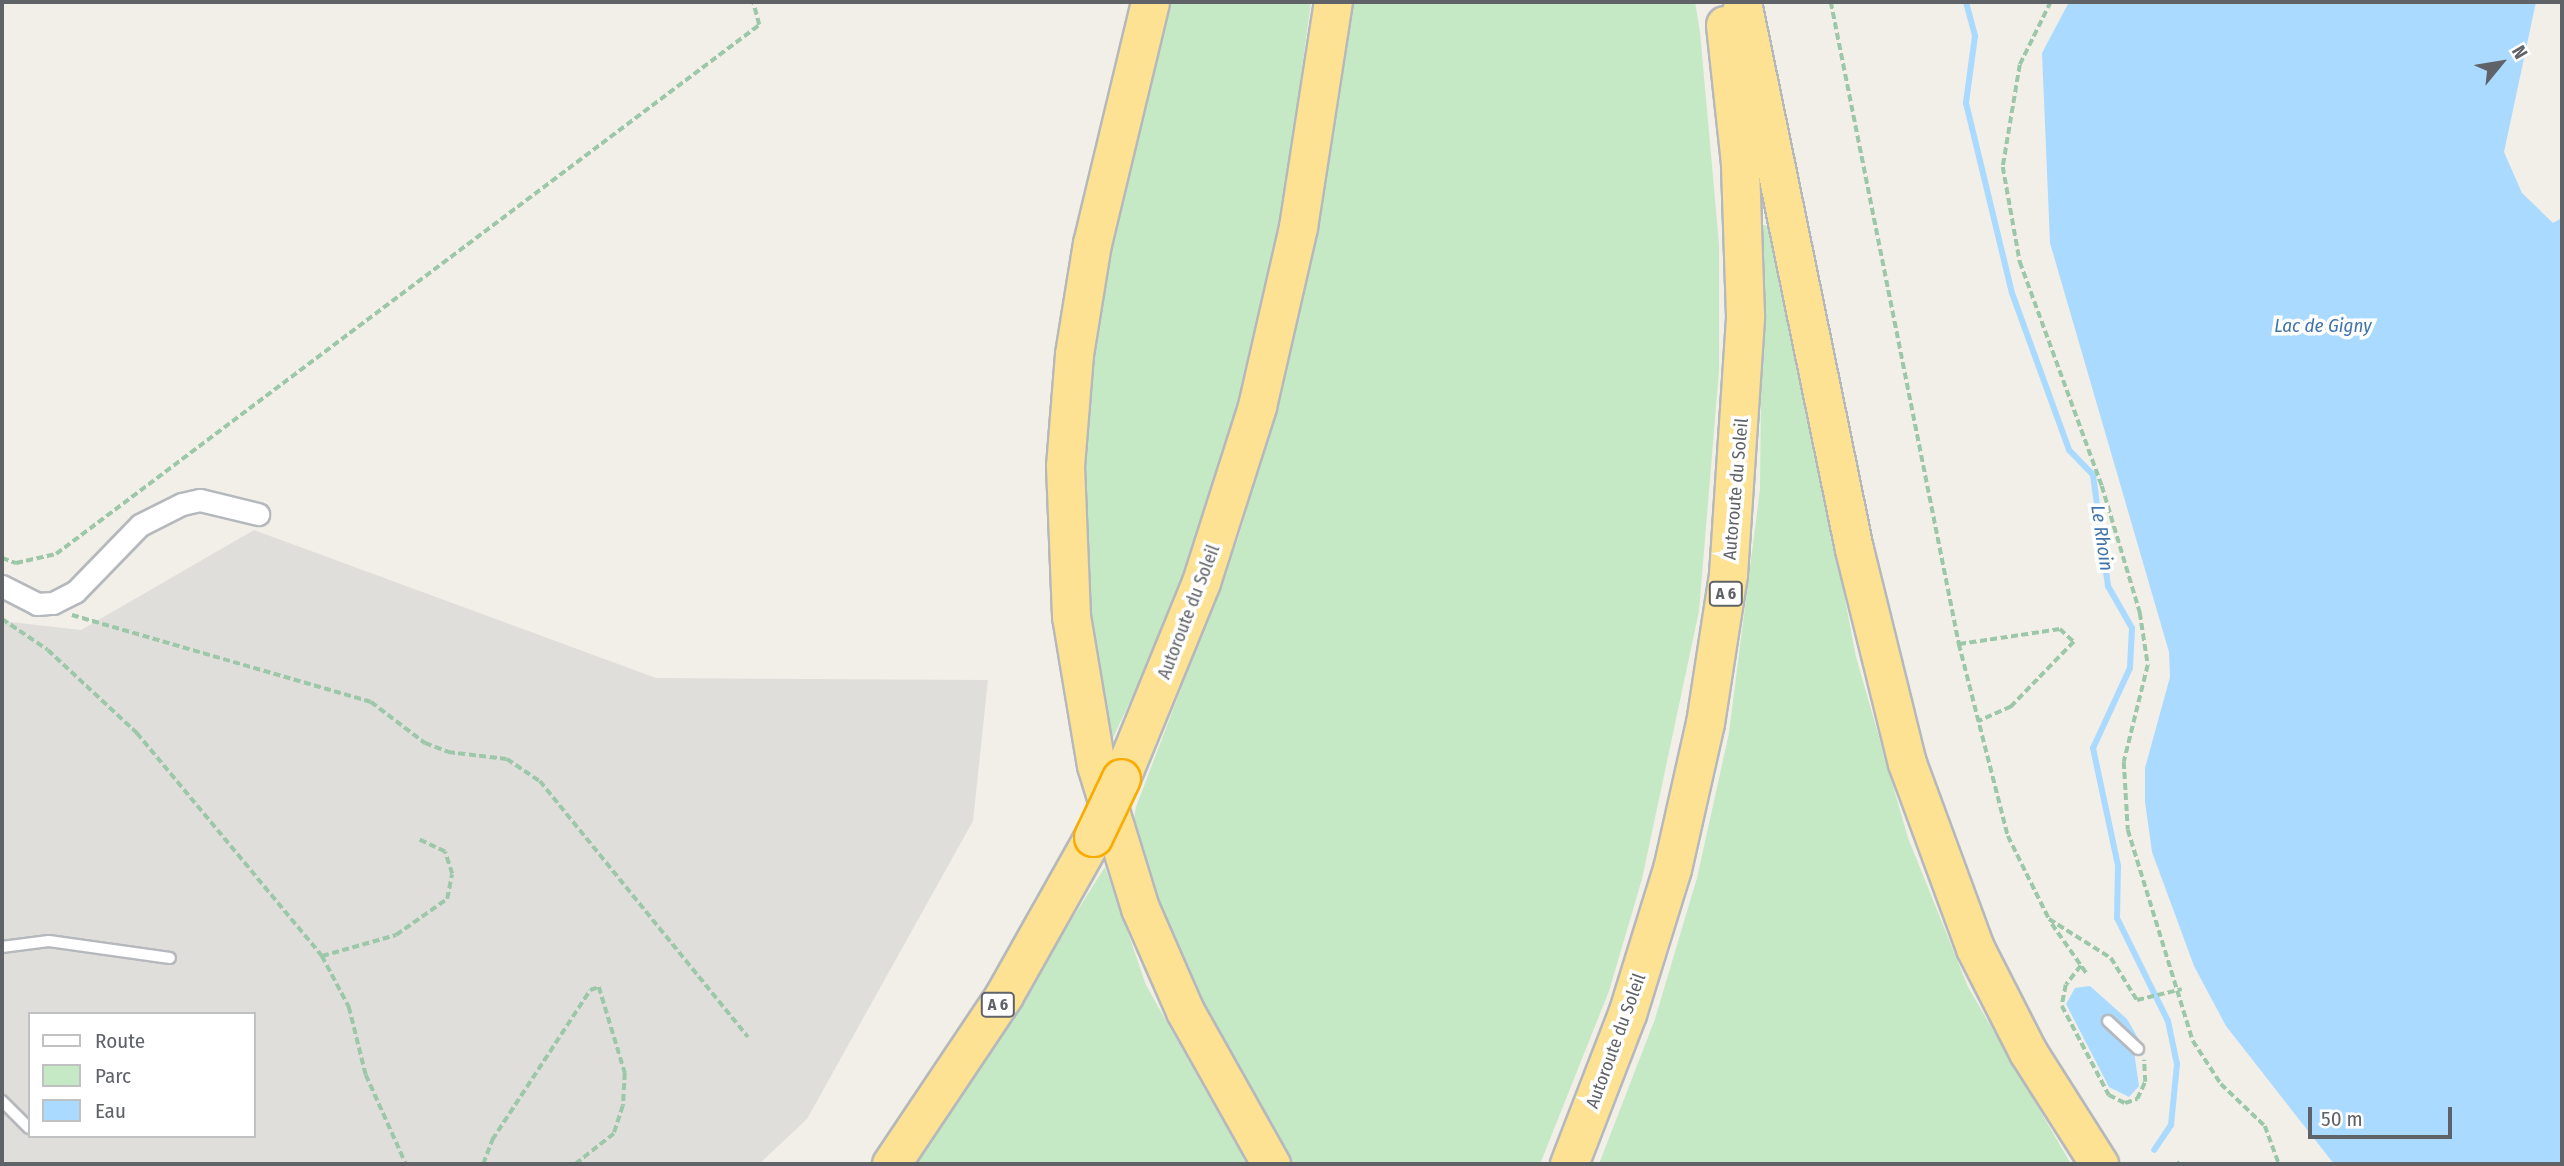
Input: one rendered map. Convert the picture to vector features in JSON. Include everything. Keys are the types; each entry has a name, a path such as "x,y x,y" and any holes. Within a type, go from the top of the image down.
{"highway":[{"path":"1150,2 1091,243 1075,341 1065,466 1071,616 1096,765 1140,908 1190,1022 1271,1164"},
{"name":"Autoroute du Soleil","path":"891,1164 1004,995 1093,837 1121,778 1201,582 1257,407 1301,215 1333,2"},
{"name":"Autoroute du Soleil","path":"1569,1164 1627,1014 1672,869 1728,574 1745,316 1739,151 1723,2"},
{"path":"1742,2 1854,549 1907,763 1980,960 2046,1084 2099,1164"}],"street":[{"path":"2,586 37,604 53,603 75,592 140,525 182,504 200,500 258,514"}],"lane":[{"path":"2,947 50,941 170,958"},
{"path":"2108,1021 2138,1049"},
{"path":"2,1101 28,1127"}],"path":[{"path":"2,558 16,564 56,554 758,25 753,2"},
{"path":"1831,2 1959,644 2008,836 2049,919 2087,974"},
{"path":"2051,2 2020,65 2006,120 2008,201 2020,261 2102,486 2140,613 2148,665 2124,762 2128,831 2182,989 2193,1041 2221,1084 2265,1126 2278,1163"},
{"path":"53,603 59,611 371,702 425,743 448,752 508,759 540,781 748,1037"},
{"path":"2,619 48,650 137,733 322,956 349,1007 366,1075 406,1164"},
{"path":"1959,644 2060,629 2074,642 2011,707 1979,723"},
{"path":"322,956 396,935 447,899 452,874 445,852 416,839"},
{"path":"2049,919 2111,958 2137,1000 2151,1000 2182,989"},
{"path":"2081,966 2066,985 2062,1006 2101,1083 2124,1103 2137,1099 2146,1082 2138,1049"},
{"path":"483,1164 492,1140 590,990 599,987 625,1073 623,1106 614,1133 576,1164"}],"shaded area":[{"path":"254,530 656,678 988,680 973,821 807,1119 759,1164 2,1164 2,621 81,630"}],"green space":[{"path":"1165,2 1311,2 1282,216 1229,437 1177,603 1107,750 1077,553 1086,371 1120,170"},
{"path":"1351,2 1695,2 1700,32 1719,244 1719,371 1699,611 1642,879 1609,991 1540,1164 1287,1164 1161,928 1131,837 1136,807 1238,539 1278,402 1311,259"},
{"path":"1763,225 1774,226 1856,657 1908,838 1968,987 2071,1164 1599,1164 1655,1019 1697,878 1729,733 1760,489"},
{"path":"1105,867 1146,985 1247,1164 917,1164"}],"water":[{"name":"Lac de Gigny","path":"2069,2 2536,2 2504,152 2522,193 2553,223 2562,218 2562,1164 2334,1164 2226,1026 2194,966 2152,852 2145,802 2145,768 2170,677 2169,652 2050,243 2042,53"},
{"path":"2090,986 2127,1019 2142,1045 2134,1052 2139,1086 2129,1097 2109,1087 2066,1004 2075,988"}],"waterway":[{"name":"Le Rhoin","path":"1966,2 1975,36 1966,103 2012,293 2069,450 2093,475 2108,586 2132,628 2130,668 2093,748 2118,866 2117,918 2168,1021 2177,1064 2171,1125 2154,1150"}]}
